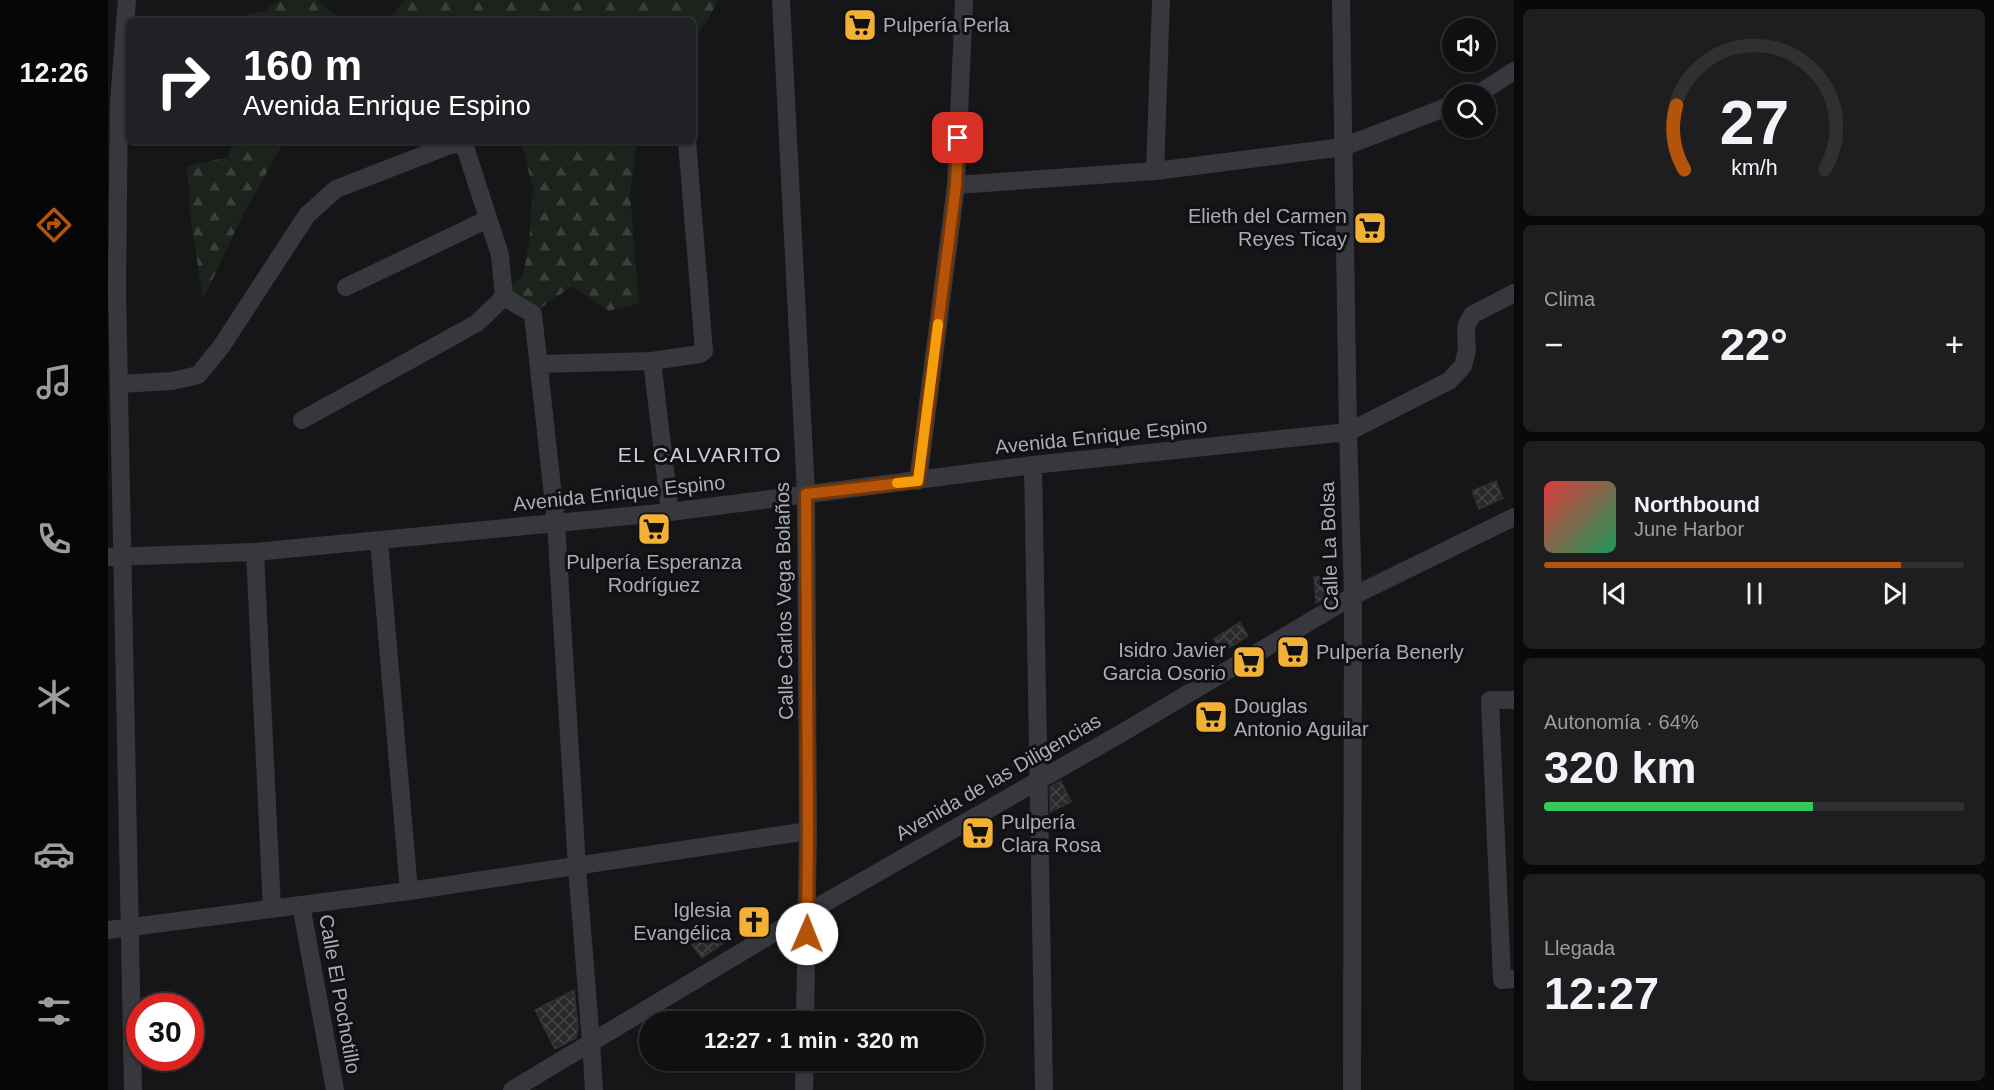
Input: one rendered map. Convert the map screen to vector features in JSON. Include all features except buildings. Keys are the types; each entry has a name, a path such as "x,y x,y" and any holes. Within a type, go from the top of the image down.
{"street":[{"path":"127,0 119,102 112,291 118,384 115,556 130,927 133,1090"},
{"name":"Calle Carlos Vega Bolaños","path":"781,0 806,494 808,831 805,1011"},
{"path":"918,481 956,185 964,0"},
{"path":"1155,171 1161,0"},
{"name":"Calle La Bolsa","path":"1341,0 1353,596 1352,1090"},
{"path":"1494,84 1514,71"},
{"path":"956,185 1155,171 1343,147 1442,109"},
{"path":"118,384 172,381 198,375 221,347 307,215 336,189 450,145 460,144 466,150 500,255 504,297"},
{"path":"540,364 652,361 699,354 704,351 687,144"},
{"path":"346,287 488,219"},
{"path":"1348,432 1449,381 1463,366 1467,350 1467,324 1472,315 1514,293"},
{"path":"504,297 533,314 540,364 556,523 576,867 594,1090"},
{"path":"302,420 477,322 504,297"},
{"path":"652,361 670,512"},
{"name":"Avenida Enrique Espino","path":"115,556 255,552 379,542 670,512 1033,465 1348,432"},
{"path":"1033,465 1044,1090"},
{"name":"Avenida de las Diligencias","path":"512,1090 807,913 1119,734 1353,596 1514,518"},
{"path":"379,542 410,891"},
{"path":"255,552 272,909"},
{"path":"1514,700 1490,700 1502,980 1514,979"},
{"path":"108,930 410,891 808,831"},
{"name":"Calle El Pochotillo","path":"301,905 335,1090"},
{"path":"804,1090 805,1071"}],"green space":[{"path":"279,0 318,0 338,18 235,18 264,11"},
{"path":"405,0 718,0 696,36 696,18 390,18"},
{"path":"232,144 282,144 244,213 203,299 191,221 187,166 229,157"},
{"path":"522,144 637,144 630,194 639,303 609,311 572,286 536,311 507,287 523,276 529,244 533,189"}],"slow traffic":[{"path":"897,483 918,481 938,324"}],"place":[{"name":"Pulpería Perla","path":"860,25"},
{"name":"Elieth del Carmen Reyes Ticay","path":"1370,228"},
{"name":"Pulpería Esperanza Rodríguez","path":"654,529"},
{"name":"Pulpería Benerly","path":"1293,652"},
{"name":"Isidro Javier Garcia Osorio","path":"1249,662"},
{"name":"Douglas Antonio Aguilar","path":"1211,717"},
{"name":"Pulpería Clara Rosa","path":"978,833"},
{"name":"Iglesia Evangélica","path":"754,922"}],"district":[{"name":"EL CALVARITO","path":"700,454"}],"route":[{"path":"807,934 806,494 918,481 956,185 958,138"}]}
